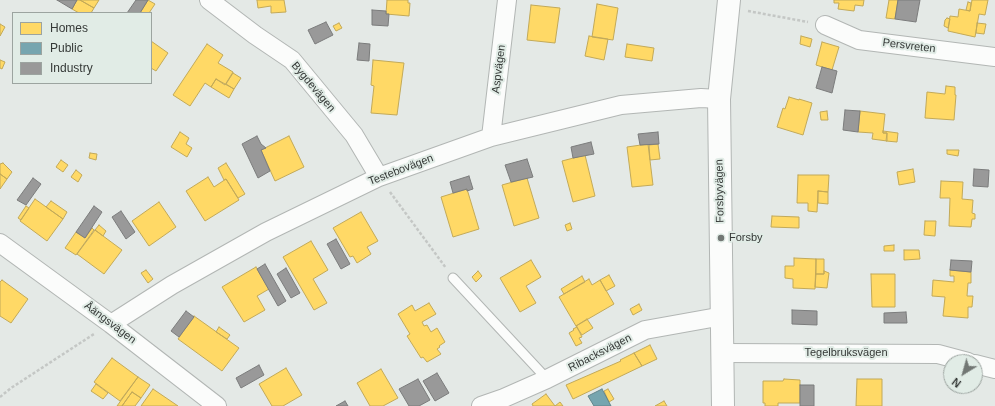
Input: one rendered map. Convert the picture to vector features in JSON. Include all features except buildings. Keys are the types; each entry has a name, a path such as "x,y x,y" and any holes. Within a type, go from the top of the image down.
{"street":[{"name":"Aspvägen","path":"491,137 507,0"},
{"name":"Bygdevägen","path":"212,1 255,35 292,60 354,135 379,177"},
{"name":"Forsbyvägen","path":"723,406 724,352 719,99 728,4"},
{"name":"Persvreten","path":"825,25 859,40 995,57"},
{"name":"Testebovägen","path":"111,324 172,284 266,232 379,177 491,137 621,105 701,98 719,99"},
{"name":"Åängsvägen","path":"0,243 111,324 217,406"},
{"name":"Ribacksvägen","path":"481,406 504,398 547,379 645,330 704,318 723,316"},
{"name":"Tegelbruksvägen","path":"724,352 938,354 943,355"},
{"path":"983,366 995,369"}],"lane":[{"path":"453,278 547,379"}],"path":[{"path":"728,4 825,25"},
{"path":"379,177 453,278"},
{"path":"0,398 11,388 111,324"}],"place":[{"name":"Forsby","path":"721,238"}]}
